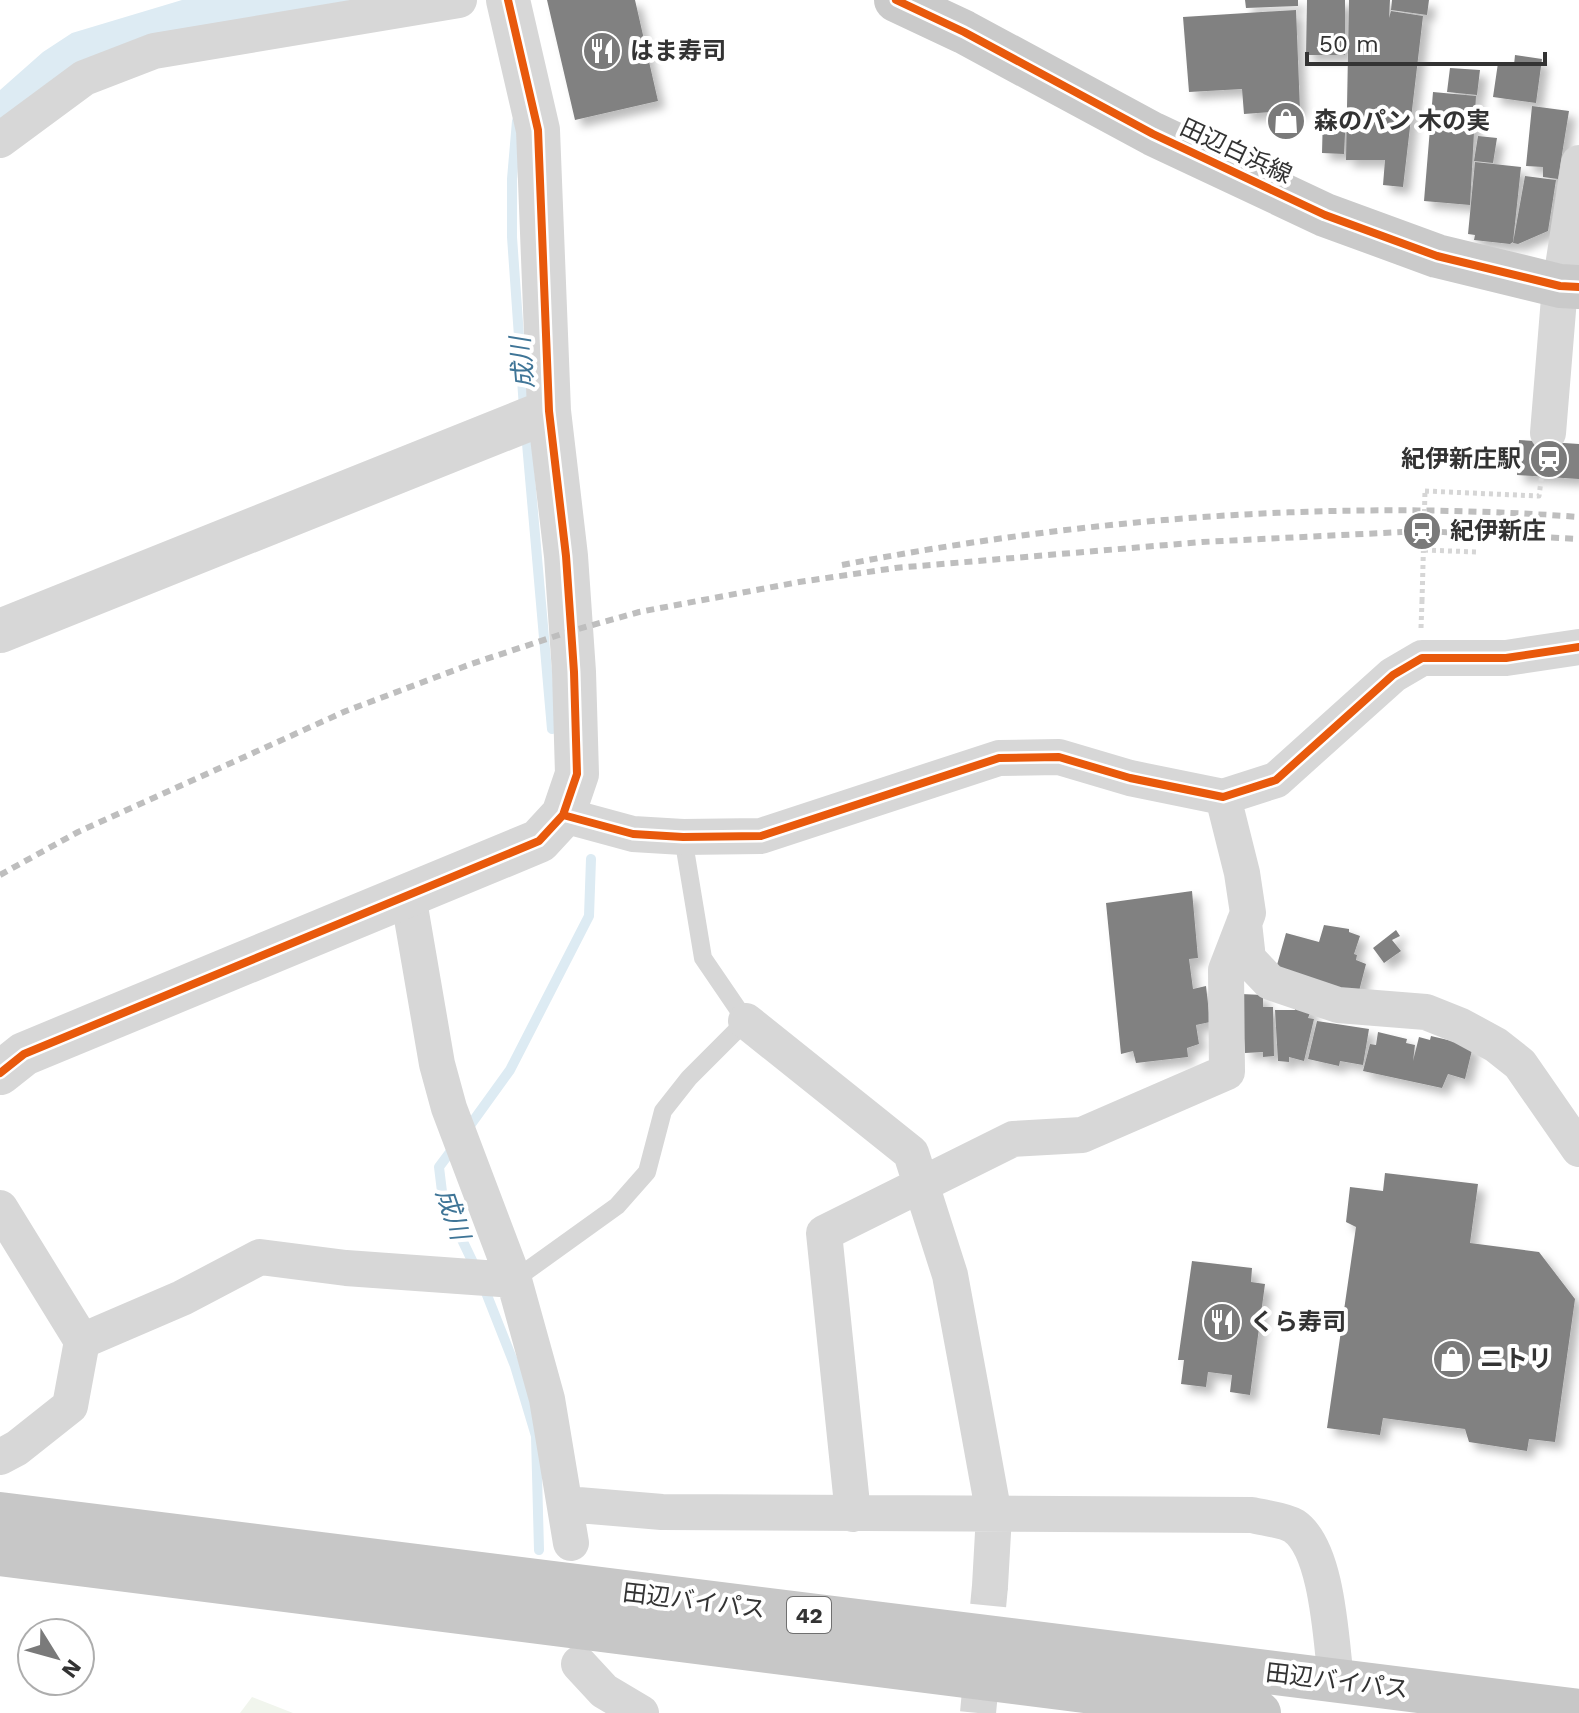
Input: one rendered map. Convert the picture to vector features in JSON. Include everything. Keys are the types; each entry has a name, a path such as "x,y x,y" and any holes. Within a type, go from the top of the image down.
{"highway":[{"name":"田辺バイパス","path":"17,1537 1336,1680 1579,1711"},
{"name":"田辺バイパス","path":"17,1537 1259,1713"}],"main road":[{"name":"田辺白浜線","path":"896,0 964,32 1153,134 1325,215 1437,256 1569,286"}],"street":[{"path":"0,140 84,78 154,51 459,0"},
{"path":"0,1073 24,1054 539,841 563,815 577,774 574,672 566,556 549,411 538,130 508,0"},
{"path":"1548,433 1569,286 1579,163"},
{"path":"0,631 549,411"},
{"path":"563,815 633,834 761,836 999,758 1059,757 1130,778 1223,797 1276,780 1393,675 1422,658 1506,658 1579,647"},
{"path":"853,1514 824,1233 1013,1139 1082,1135 1227,1072 1226,970 1248,913 1242,873 1223,797"},
{"path":"408,895 437,1064 449,1108 514,1280 547,1399 571,1543"},
{"path":"1244,923 1248,959 1270,982 1338,1005 1426,1012 1496,1045 1520,1064 1579,1149"},
{"path":"746,1021 911,1153 950,1275 994,1515 990,1586"},
{"path":"0,1208 82,1341 70,1406 17,1448 0,1457"},
{"path":"82,1341 182,1298 260,1257 346,1268 514,1280"},
{"path":"566,1504 662,1512 1252,1515 1294,1526 1314,1552 1325,1592 1336,1680"},
{"path":"579,1664 604,1691 641,1713"}],"lane":[{"path":"514,1280 617,1206 647,1172 663,1111 689,1078 746,1021 703,958 683,837"}],"path":[{"path":"1422,601 1425,491 1539,496 1548,433"},
{"path":"1424,550 1478,552"}],"shaded area":[{"path":"182,0 355,0 112,49 0,128 0,90 43,52 72,33"},
{"path":"252,1697 293,1713 240,1713"}],"building":[{"name":"はま寿司","path":"547,0 635,0 658,101 575,120"},
{"path":"1245,0 1298,0 1298,6 1246,8"},
{"path":"1307,0 1345,0 1345,55 1306,55"},
{"path":"1349,0 1390,0 1389,18 1391,11 1423,16 1403,187 1383,185 1385,160 1346,160"},
{"path":"1392,0 1429,0 1427,15 1391,10"},
{"path":"1296,10 1300,110 1244,114 1242,89 1189,92 1183,17"},
{"path":"1515,55 1542,59 1536,103 1493,97 1498,63 1514,65"},
{"path":"1450,68 1480,70 1477,95 1447,92"},
{"path":"1433,92 1476,96 1470,205 1424,201"},
{"path":"1532,106 1569,111 1558,179 1543,177 1543,167 1526,166"},
{"path":"1323,114 1346,114 1344,154 1322,153"},
{"path":"1478,136 1497,138 1493,163 1474,161"},
{"path":"1475,162 1521,167 1513,242 1510,244 1474,240 1475,235 1468,234"},
{"path":"1525,176 1556,180 1548,231 1518,244 1513,243"},
{"name":"紀伊新庄駅","path":"1519,440 1579,444 1579,479 1517,475"},
{"path":"1192,891 1198,958 1189,959 1193,989 1206,986 1210,1022 1196,1025 1199,1044 1187,1048 1188,1057 1136,1063 1133,1051 1121,1054 1106,903"},
{"path":"1324,925 1349,929 1349,932 1360,936 1354,954 1357,955 1356,960 1366,964 1358,995 1275,972 1286,933 1319,942"},
{"path":"1396,930 1400,936 1392,940 1401,951 1384,963 1373,948"},
{"path":"1241,994 1263,995 1263,1007 1273,1007 1274,1056 1263,1057 1263,1052 1245,1053"},
{"path":"1297,1002 1312,1008 1308,1018 1314,1019 1304,1061 1289,1057 1289,1062 1278,1061 1275,1010 1295,1010"},
{"path":"1317,1021 1369,1029 1363,1065 1340,1061 1339,1066 1308,1059"},
{"path":"1378,1032 1407,1039 1406,1043 1415,1045 1413,1061 1419,1037 1430,1040 1431,1036 1473,1046 1465,1079 1448,1074 1442,1088 1363,1071 1370,1044 1376,1045"},
{"name":"ニトリ","path":"1385,1173 1478,1184 1470,1243 1539,1252 1575,1299 1555,1442 1529,1439 1527,1451 1469,1442 1465,1429 1383,1418 1380,1435 1327,1428 1356,1227 1346,1222 1350,1187 1383,1191"},
{"name":"くら寿司","path":"1192,1261 1252,1268 1251,1282 1265,1284 1250,1395 1230,1392 1232,1375 1208,1372 1206,1387 1181,1384 1184,1360 1178,1360"}],"waterway":[{"name":"成川","path":"517,121 512,179 512,237 524,408"},
{"name":"成川","path":"526,432 552,729"},
{"name":"成川","path":"466,1131 510,1070 589,916 591,859"},
{"name":"成川","path":"454,1147 439,1167 443,1200 477,1271"},
{"name":"成川","path":"483,1285 515,1366 536,1436 539,1550"}],"tunnel":[{"path":"978,1713 990,1586"}],"railway":[{"path":"842,565 1025,535 1209,517 1394,510 1579,517"},
{"path":"0,875 78,832 346,711 471,664 639,612 799,582 895,568 1202,542 1422,531 1579,539"}],"cycle path":[{"path":"0,1073 24,1054 539,841 563,815 577,774 574,672 566,556 549,411 538,130 508,0"},
{"path":"896,0 964,32 1153,134 1325,215 1437,256 1560,286 1579,287"},
{"path":"563,815 633,834 761,836 999,758 1059,757 1130,778 1223,797 1276,780 1393,675 1422,658 1506,658 1579,647"}],"place":[{"name":"はま寿司","path":"602,51"},
{"name":"森のパン 木の実","path":"1286,121"},
{"name":"紀伊新庄駅","path":"1549,459"},
{"name":"紀伊新庄","path":"1422,531"},
{"name":"くら寿司","path":"1222,1322"},
{"name":"ニトリ","path":"1452,1359"}]}
